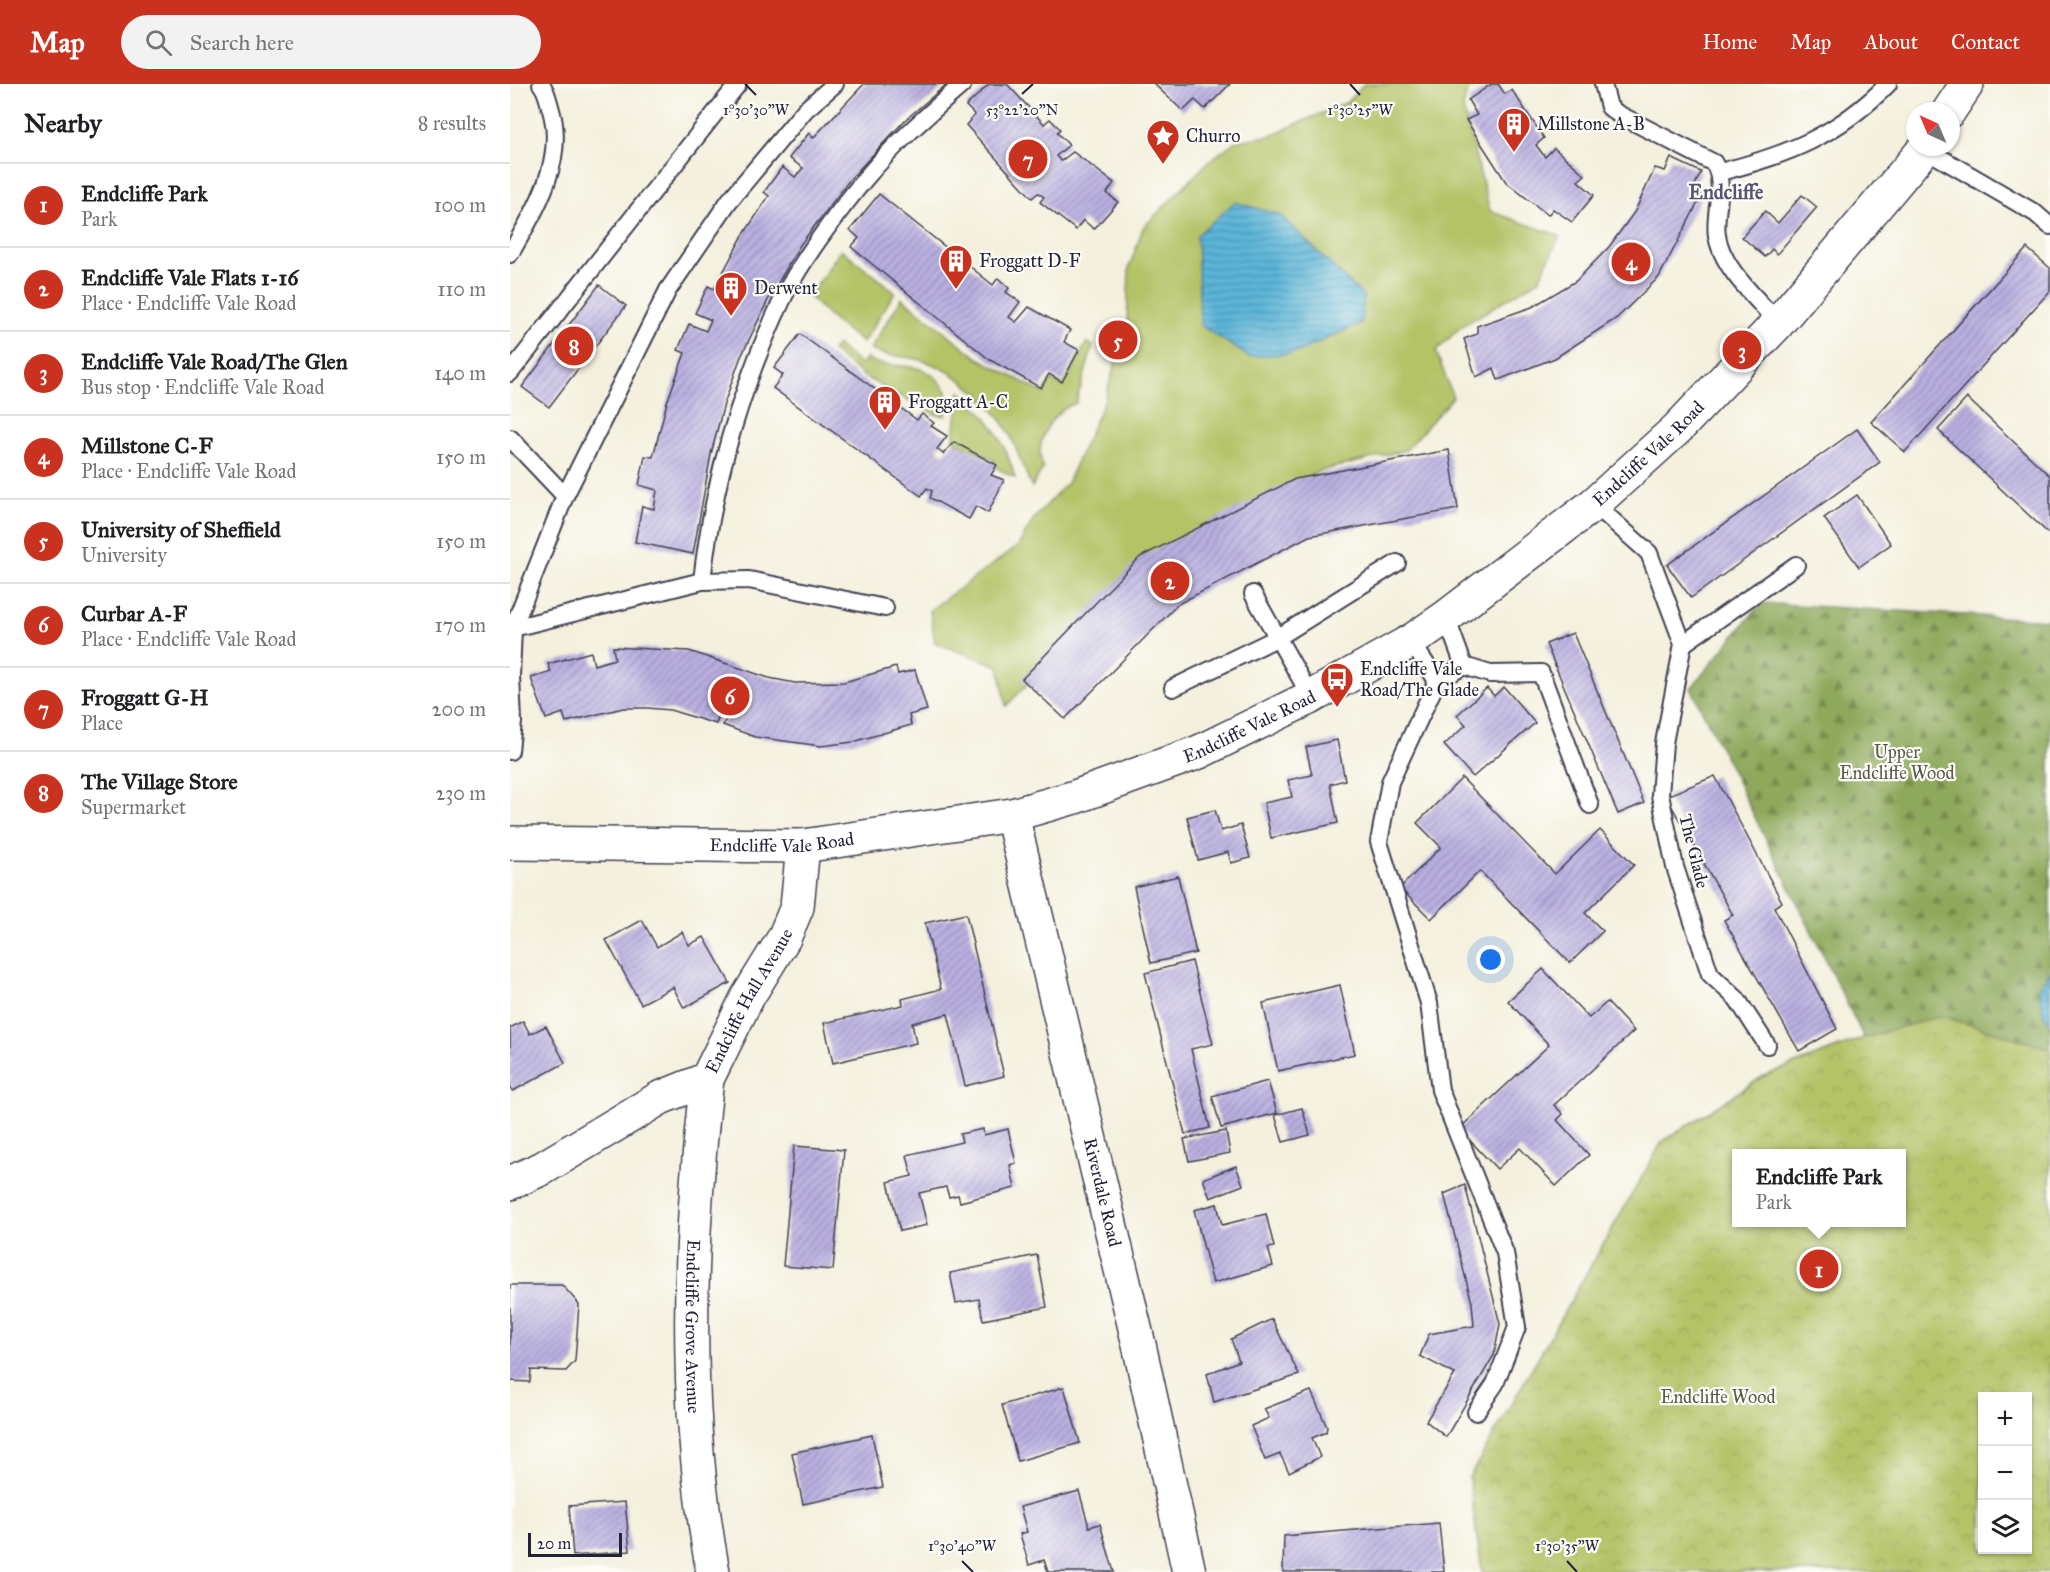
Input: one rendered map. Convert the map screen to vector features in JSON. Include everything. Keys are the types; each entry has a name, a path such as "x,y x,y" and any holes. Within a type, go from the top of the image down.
{"street":[{"path":"1955,102 1967,84"},
{"name":"Endcliffe Vale Road","path":"510,843 803,846 1012,815 1075,797 1199,752 1311,697 1411,641 1594,504 1678,429 1778,323 1918,156"},
{"name":"Riverdale Road","path":"1012,815 1148,1382 1189,1572"},
{"name":"Endcliffe Hall Avenue","path":"510,1183 543,1168 660,1098 707,1079 747,998 784,938 793,917 797,907 803,846"},
{"name":"Endcliffe Grove Avenue","path":"707,1079 697,1166 692,1405 704,1520 713,1572"}],"lane":[{"path":"510,254 531,218 549,178 556,125 545,89 541,84"},
{"path":"510,373 738,84"},
{"path":"510,751 513,722 511,676 513,628 565,496 668,290 729,201 805,110 835,84"},
{"path":"702,581 718,485 747,382 786,292 866,178 916,125 963,84"},
{"path":"1603,84 1609,107 1618,114 1714,163 1720,172 1717,236 1727,263 1778,323"},
{"path":"1720,172 1766,160 1819,139 1872,100 1888,84"},
{"path":"1939,156 2035,213 2050,226"},
{"path":"510,438 565,496"},
{"path":"1594,504 1649,553 1683,644 1796,565"},
{"path":"1173,688 1277,638 1397,563"},
{"path":"513,628 702,581 749,580 885,608"},
{"path":"1253,594 1311,697"},
{"path":"1446,617 1464,666"},
{"path":"1411,641 1437,681"},
{"name":"The Glade","path":"1683,644 1665,743 1660,795 1675,867 1710,974 1737,999 1767,1045"},
{"path":"1476,1412 1495,1384 1517,1327 1505,1253 1440,1090 1429,1003 1379,842 1390,782 1437,681 1464,666 1490,674 1541,673 1590,805"}],"green space":[{"path":"1364,84 1477,84 1467,90 1463,108 1490,211 1560,236 1539,280 1462,326 1436,351 1453,397 1406,450 1320,471 1142,568 1006,706 999,666 935,643 930,610 1018,546 1033,520 1067,483 1105,399 1127,323 1129,268 1143,228 1209,161 1236,141 1268,136 1346,103"},
{"path":"841,249 895,292 863,343 834,321 809,297"},
{"path":"902,298 978,358 1043,393 1051,380 1063,386 1087,342 1093,346 1076,403 1059,413 1042,438 1040,448 1043,468 1032,487 1003,423 974,390 937,366 918,359 882,354 870,349"},
{"path":"837,345 861,365 867,358 885,365 917,368 938,379 947,392 946,416 935,414 865,377 832,351"},
{"path":"960,392 980,410 995,430 1015,478 993,466 995,461 953,440"},
{"name":"Endcliffe Wood","path":"1761,603 2050,620 2050,1572 1482,1572 1469,1478 1662,1142 1764,1076 1864,1038 1691,688"},
{"name":"Endcliffe Wood","path":"1941,1016 2050,1049 2050,1572 1482,1572 1469,1478 1662,1142 1764,1076 1864,1038"}],"water":[{"path":"1235,202 1280,215 1364,297 1361,323 1296,353 1249,357 1200,325 1197,235"},
{"path":"2050,971 2050,1023 2044,1016 2039,988"}],"building":[{"name":"Derwent","path":"864,84 947,84 905,120 851,178 800,245 768,300 740,359 724,404 711,454 693,554 635,542 642,506 654,509 657,490 639,485 645,456 653,457 667,402 685,353 678,350 689,324 706,331 711,320 695,313 708,286 714,289 742,237 769,196 764,192 782,167 795,177 803,168 789,158 809,133 813,138"},
{"path":"989,84 1007,84 1044,124 1050,119 1060,129 1057,133 1069,145 1056,156 1061,161 1073,152 1114,183 1107,193 1118,202 1094,229 1083,220 1076,230 1040,202 1044,197 1038,193 1032,198 966,125 975,115 966,106"},
{"path":"1154,84 1230,84 1205,109 1195,100 1183,111"},
{"name":"Millstone A-B","path":"1492,84 1498,84 1505,94 1512,90 1544,138 1536,145 1545,157 1554,148 1585,175 1578,181 1594,195 1572,222 1553,209 1548,215 1506,182 1466,120 1477,115 1468,100"},
{"path":"1671,158 1701,172 1693,189 1702,195 1659,277 1617,318 1555,358 1498,380 1494,368 1476,377 1464,339 1477,334 1477,326 1532,307 1576,281 1609,247 1635,211 1655,168 1665,171"},
{"name":"Froggatt D-F","path":"879,194 993,285 998,278 1009,288 1006,292 1020,302 1009,317 1016,322 1029,307 1070,330 1064,342 1079,350 1062,382 1049,374 1041,388 990,360 851,247 859,238 850,230"},
{"path":"1802,195 1817,207 1777,254 1772,249 1765,257 1742,237 1765,211 1778,223"},
{"path":"2027,248 2050,268 2050,291 1905,452 1871,422"},
{"path":"599,285 626,306 549,407 522,387"},
{"name":"Froggatt A-C","path":"800,334 917,420 922,414 934,423 931,426 947,436 937,449 943,454 954,442 997,465 991,475 1004,480 988,513 976,506 969,519 930,498 932,491 927,488 921,496 773,388 783,375 774,368"},
{"path":"1967,398 2050,476 2050,535 1938,430"},
{"path":"1857,429 1880,462 1691,598 1667,565"},
{"path":"1449,450 1458,509 1309,536 1178,604 1065,719 1022,679 1140,557 1295,479"},
{"path":"1857,495 1891,544 1859,567 1824,518"},
{"path":"1573,633 1644,803 1618,814 1546,644"},
{"path":"613,647 689,651 769,678 795,683 844,682 896,667 898,674 915,670 927,710 909,715 911,725 853,742 821,746 755,737 723,725 726,719 719,716 716,724 670,710 623,708 566,722 563,713 546,719 531,678 551,672 548,664 591,652 594,665 615,659"},
{"path":"1504,687 1535,723 1473,777 1444,745 1466,725 1457,715 1487,688 1494,696"},
{"path":"1337,740 1345,780 1330,784 1338,823 1271,838 1264,803 1292,797 1288,780 1312,775 1306,747"},
{"path":"1715,776 1782,902 1774,907 1837,1029 1799,1051 1724,920 1733,915 1666,796"},
{"path":"1462,778 1555,874 1600,830 1634,865 1585,913 1603,931 1570,963 1480,871 1431,919 1400,888 1441,847 1417,823"},
{"path":"1215,810 1221,831 1241,825 1250,858 1231,863 1228,852 1198,860 1187,817"},
{"path":"1178,876 1196,953 1151,963 1134,887"},
{"path":"966,914 1004,1076 965,1086 948,1014 912,1023 916,1043 833,1063 824,1023 903,1005 902,999 941,989 925,923"},
{"path":"642,920 657,947 682,932 689,945 704,937 730,983 684,1008 673,987 641,1004 606,940"},
{"path":"1192,961 1213,1044 1191,1049 1210,1128 1185,1134 1145,973"},
{"path":"1543,969 1589,1018 1607,1002 1634,1031 1554,1105 1563,1114 1557,1120 1589,1155 1556,1186 1520,1148 1497,1169 1459,1129 1549,1045 1508,1001"},
{"path":"1340,985 1355,1054 1278,1071 1263,1003"},
{"path":"523,1021 530,1034 546,1026 565,1063 513,1091 510,1086 510,1028"},
{"path":"1268,1081 1277,1113 1221,1128 1212,1096"},
{"path":"1302,1108 1310,1135 1283,1142 1275,1115"},
{"path":"983,1129 984,1135 1008,1129 1016,1163 1010,1165 1015,1188 960,1202 958,1195 949,1197 946,1187 919,1193 927,1225 900,1231 888,1182 912,1176 907,1155 962,1142 960,1134"},
{"path":"1226,1131 1230,1153 1189,1161 1184,1139"},
{"path":"794,1146 844,1150 833,1270 783,1266"},
{"path":"1236,1166 1243,1185 1210,1198 1203,1179"},
{"path":"1465,1185 1500,1324 1494,1355 1446,1437 1426,1421 1455,1374 1420,1356 1429,1334 1474,1326 1472,1303 1444,1194"},
{"path":"1217,1204 1222,1225 1266,1214 1274,1247 1268,1248 1273,1266 1213,1283 1194,1210"},
{"path":"1037,1255 1047,1307 983,1320 979,1299 956,1303 950,1273"},
{"path":"510,1285 562,1285 579,1304 575,1361 566,1371 531,1370 530,1382 510,1381"},
{"path":"1272,1319 1299,1375 1214,1402 1207,1374 1239,1361 1231,1339"},
{"path":"1064,1387 1080,1443 1018,1461 1002,1405"},
{"path":"1311,1391 1327,1427 1326,1432 1312,1438 1320,1457 1289,1472 1280,1454 1265,1460 1251,1426 1269,1418 1264,1409"},
{"path":"872,1435 883,1487 803,1504 792,1453"},
{"path":"1079,1491 1089,1527 1100,1524 1114,1572 1048,1572 1044,1560 1029,1565 1020,1534 1027,1532 1020,1507"},
{"path":"625,1502 630,1551 573,1556 569,1506"},
{"path":"1439,1523 1444,1572 1283,1572 1284,1536"}],"place":[{"name":"Millstone A-B","path":"1514,153"},
{"name":"Froggatt G-H","path":"1028,159"},
{"name":"Churro","path":"1163,165"},
{"name":"Millstone C-F","path":"1631,262"},
{"name":"Froggatt D-F","path":"956,290"},
{"name":"Derwent","path":"731,317"},
{"name":"University of Sheffield","path":"1118,340"},
{"name":"The Village Store","path":"574,346"},
{"name":"Endcliffe Vale Road/The Glen","path":"1742,350"},
{"name":"Froggatt A-C","path":"885,431"},
{"name":"Endcliffe Vale Flats 1-16","path":"1170,581"},
{"name":"Curbar A-F","path":"730,696"},
{"name":"Endcliffe Vale Road/The Glade","path":"1337,708"},
{"name":"Endcliffe Park","path":"1819,1269"}],"district":[{"name":"Endcliffe","path":"1726,192"}],"park label":[{"name":"Upper Endcliffe Wood","path":"1897,762"}]}
